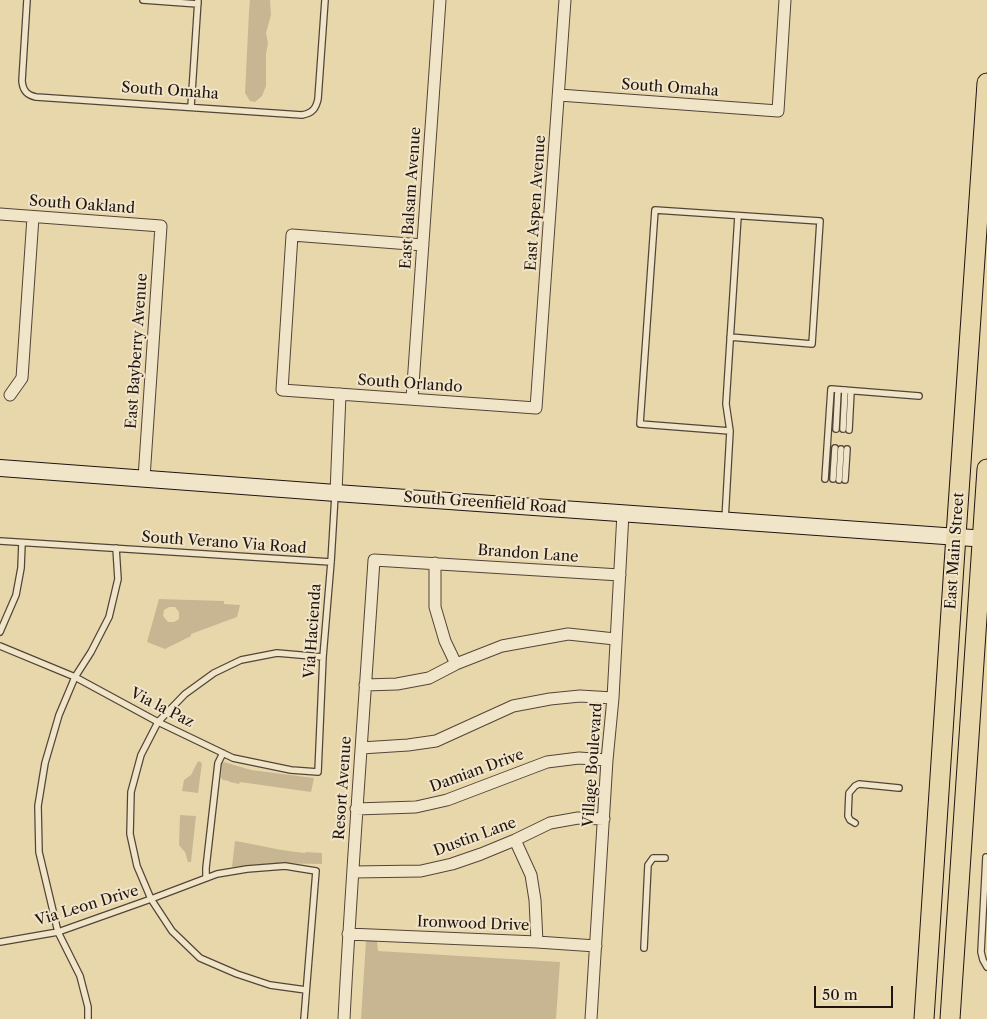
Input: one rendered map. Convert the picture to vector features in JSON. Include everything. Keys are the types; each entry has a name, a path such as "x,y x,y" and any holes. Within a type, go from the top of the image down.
{"main road":[{"name":"East Main Street","path":"950,1019 961,855 974,538 987,83"},
{"name":"South Greenfield Road","path":"0,468 974,538"},
{"name":"East Main Street","path":"924,1019 944,716 987,469"},
{"path":"944,716 954,758 950,812 951,838 961,855"},
{"path":"936,852 945,863 948,871 944,952 953,981"}],"street":[{"name":"East Balsam Avenue","path":"412,399 440,0"},
{"name":"East Aspen Avenue","path":"536,408 565,0"},
{"name":"South Omaha","path":"559,95 778,111 785,0"},
{"name":"South Oakland","path":"0,214 161,226"},
{"path":"10,395 22,378 33,217"},
{"name":"East Bayberry Avenue","path":"144,478 161,226"},
{"name":"South Orlando","path":"423,245 292,235 282,390 536,408"},
{"path":"336,493 340,394"},
{"name":"Village Boulevard","path":"591,1019 613,698 622,513"},
{"name":"Brandon Lane","path":"374,560 620,575"},
{"name":"Resort Avenue","path":"344,1019 356,809 374,560"},
{"path":"435,563 435,607 444,641 456,664"},
{"path":"366,685 397,684 429,678 456,664 502,646 568,634 615,638"},
{"path":"361,748 408,745 436,740 513,706 580,696 613,698"},
{"name":"Damian Drive","path":"356,809 416,807 447,800 547,762 579,758 608,760"},
{"name":"Dustin Lane","path":"353,872 422,870 452,864 515,840 550,823 578,818 604,820"},
{"path":"515,840 531,875 535,900 537,942"},
{"name":"Ironwood Drive","path":"348,934 596,946"}],"lane":[{"name":"South Omaha","path":"27,0 22,81 23,87 30,96 302,114 314,111 317,105 325,0"},
{"path":"143,0 198,2 191,107"},
{"path":"730,337 812,344 820,221 655,210 640,424 730,430"},
{"path":"724,520 730,430 726,404 738,216"},
{"path":"825,478 831,390 919,396"},
{"path":"845,390 843,429 845,390"},
{"path":"839,480 841,449 839,480"},
{"name":"Via Hacienda","path":"318,772 323,657 336,493"},
{"name":"South Verano Via Road","path":"0,541 331,562"},
{"path":"0,632 16,595 21,568 22,543"},
{"path":"88,1019 88,1007 80,976 58,932 39,852 38,806 45,763 59,715 75,677 91,652 109,617 118,579 116,548"},
{"name":"Via la Paz","path":"0,646 75,677 158,722 233,758 290,770 318,772"},
{"path":"304,1019 306,990 270,985 237,974 200,958 172,931 151,899 137,866 130,834 131,792 141,755 158,722 185,694 214,674 241,660 277,654 323,657"},
{"path":"206,878 218,763 223,753"},
{"path":"854,822 848,816 849,793 855,786 859,784 899,788"},
{"path":"986,857 982,944 987,967"},
{"path":"644,948 648,865 653,858 665,858"},
{"name":"Via Leon Drive","path":"0,942 58,932 216,874 248,868 285,866 316,871 306,990"}],"shaded area":[{"path":"250,0 270,0 271,15 266,33 268,43 266,86 262,96 255,102 250,101 245,93"},
{"path":"159,599 224,601 224,604 240,605 237,617 191,634 191,636 165,649 147,642","holes":["169,607 175,607 179,612 179,619 174,622 168,622 163,616 164,610"]},
{"path":"198,761 202,763 198,793 182,791 184,780 191,775"},
{"path":"222,763 251,770 314,778 311,792 240,782 239,784 223,780 221,777"},
{"path":"180,815 196,816 191,862 188,862 185,852 179,845"},
{"path":"235,841 296,852 322,853 322,864 232,867"},
{"path":"366,941 377,941 378,951 560,962 556,1019 361,1019"}]}
